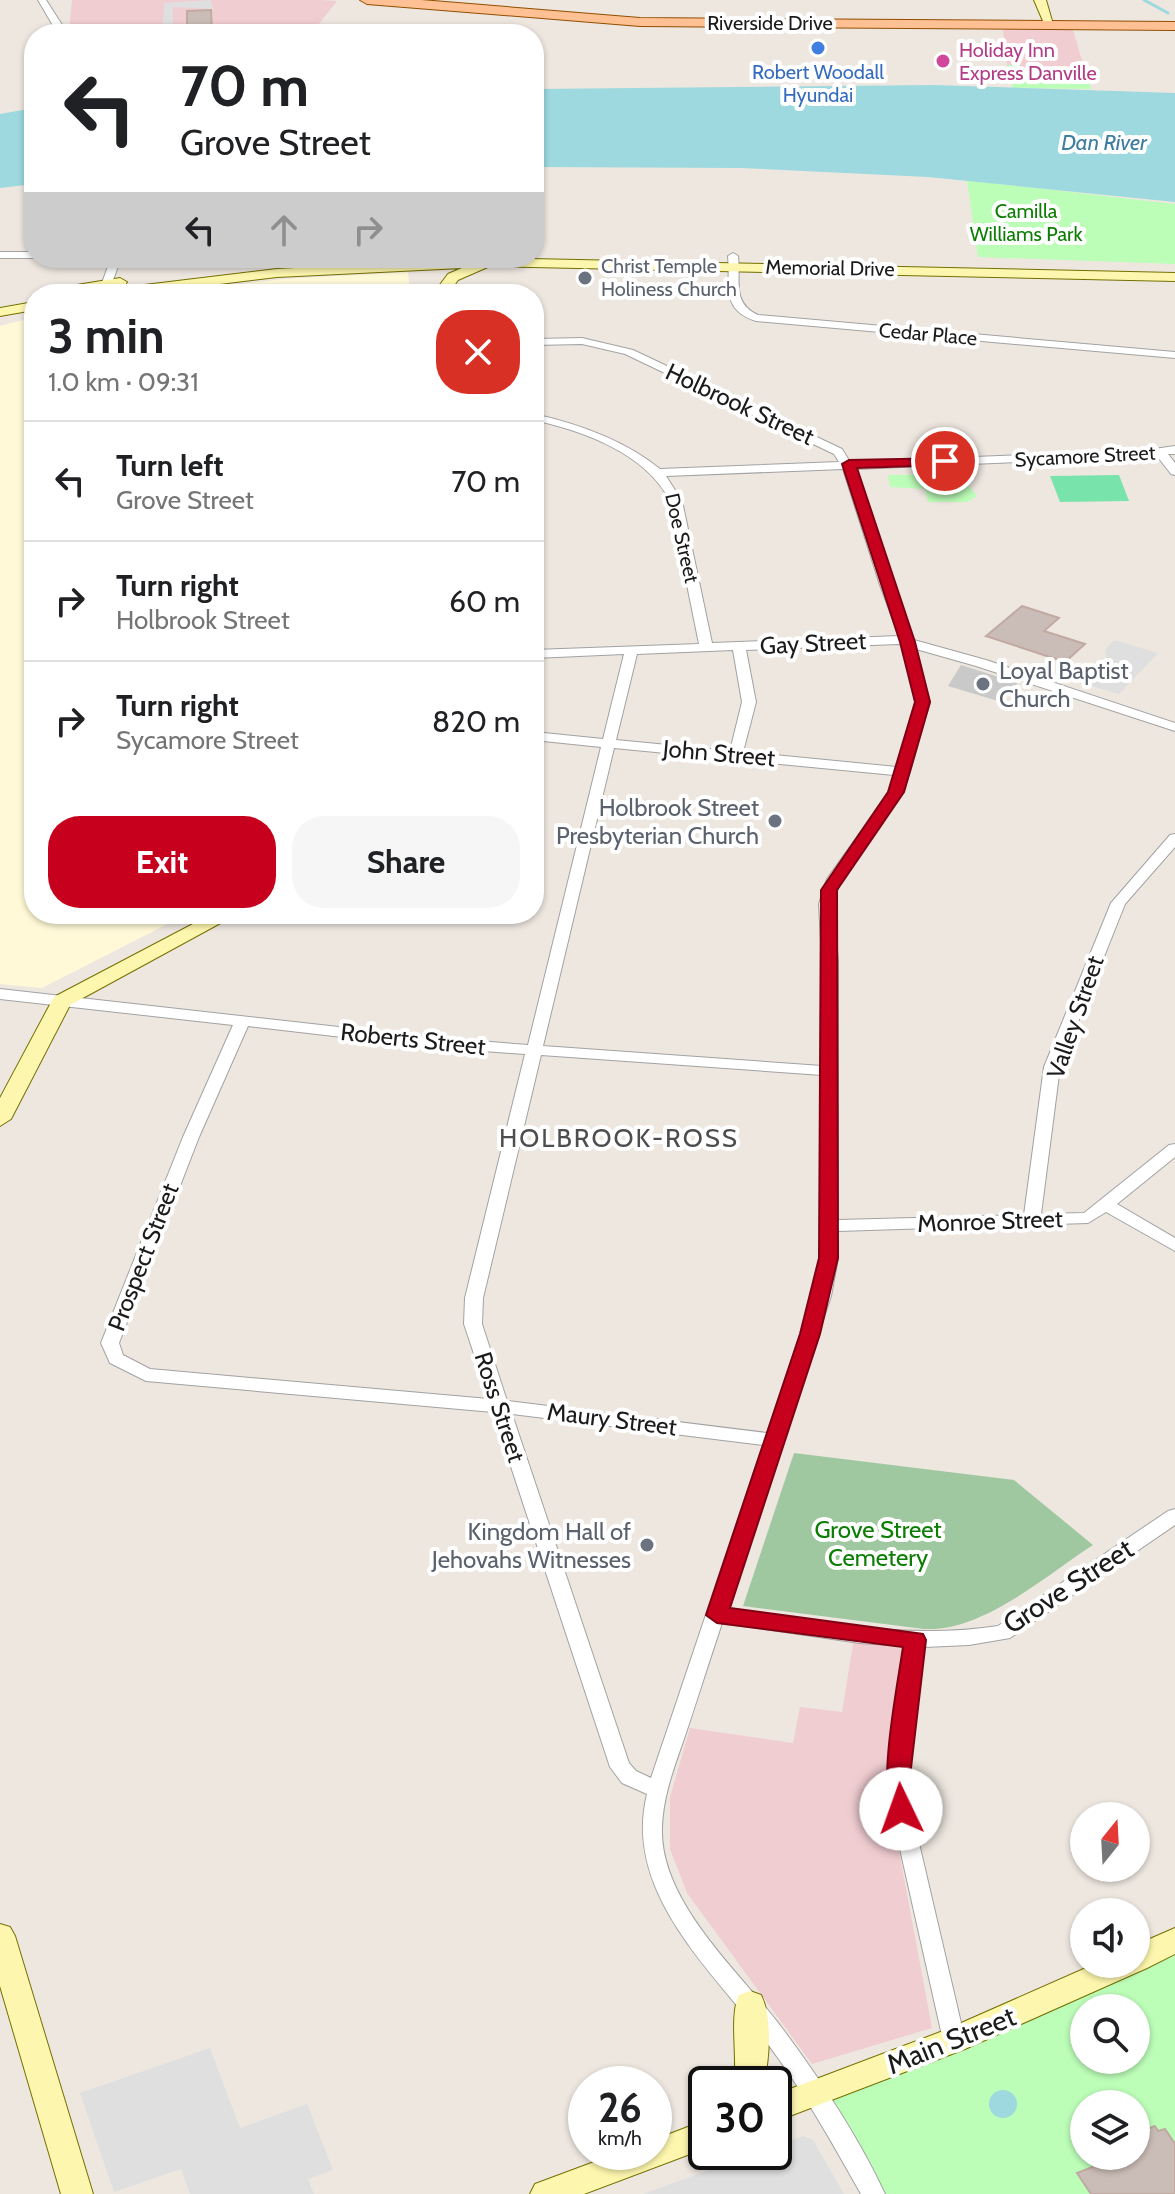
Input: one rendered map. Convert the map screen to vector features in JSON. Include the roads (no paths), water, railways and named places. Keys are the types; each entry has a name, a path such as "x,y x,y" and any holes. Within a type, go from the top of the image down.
{"main road":[{"name":"Riverside Drive","path":"367,0 640,22 1175,18"},
{"name":"Riverside Drive","path":"463,0 680,15 1175,26"},
{"path":"1040,0 1048,21"},
{"name":"Memorial Drive","path":"544,253 1175,277"},
{"name":"Memorial Drive","path":"544,262 1175,267"},
{"name":"Memorial Drive","path":"142,284 248,268"},
{"name":"Memorial Drive","path":"171,284 340,268"},
{"path":"446,284 464,271 476,268"},
{"path":"0,302 24,298"},
{"path":"0,312 24,308"},
{"path":"0,1119 61,1001 208,924"},
{"path":"0,1936 77,2194"},
{"path":"1150,1952 1175,1940"},
{"name":"Main Street","path":"792,2102 954,2040 1094,1978"},
{"path":"750,2004 752,2066"},
{"path":"546,2194 688,2141"}],"street":[{"path":"42,0 57,24"},
{"path":"0,255 24,255"},
{"name":"Cedar Place","path":"734,261 734,303 739,311 756,318 1175,355"},
{"name":"Holbrook Street","path":"544,342 582,341 629,352 828,446 849,464"},
{"name":"Doe Street","path":"544,420 574,428 659,473 673,489 706,648"},
{"name":"Sycamore Street","path":"659,473 1175,450"},
{"path":"1161,453 1175,471"},
{"path":"849,464 908,642 923,702 896,792 829,890 829,1258 822,1296 658,1790 651,1838 666,1885 703,1947 816,2093 873,2194"},
{"name":"Gay Street","path":"544,654 908,642 1175,727"},
{"path":"736,754 749,702 739,647"},
{"name":"Ross Street","path":"631,651 474,1298 473,1324 620,1767 629,1777 658,1790"},
{"name":"John Street","path":"544,737 903,772"},
{"name":"Valley Street","path":"1032,1220 1052,1067 1118,903 1175,838"},
{"name":"Roberts Street","path":"0,994 534,1050 827,1071"},
{"name":"Prospect Street","path":"243,1020 191,1137 110,1343 116,1359 146,1375 258,1387"},
{"name":"Monroe Street","path":"828,1226 1088,1218 1175,1149"},
{"path":"1105,1204 1175,1245"},
{"name":"Maury Street","path":"258,1387 500,1406 774,1440"},
{"name":"Grove Street","path":"717,1615 915,1640 972,1640 1003,1633 1175,1516"},
{"path":"915,1640 899,1768 901,1809 954,2040"}],"water":[{"name":"Dan River","path":"934,85 1175,93 1175,202 928,177 741,168 544,167 544,89"},
{"path":"24,110 24,185 0,188 0,114"},
{"path":"1003,2090 1013,2094 1017,2104 1013,2114 1003,2118 993,2114 989,2104 993,2094"}],"waterway":[{"path":"1144,0 1168,13"}],"place":[{"name":"Robert Woodall Hyundai","path":"818,48"},
{"name":"Holiday Inn Express Danville","path":"943,61"},
{"name":"Christ Temple Holiness Church","path":"585,278"},
{"name":"Loyal Baptist Church","path":"983,684"},
{"name":"Holbrook Street Presbyterian Church","path":"775,821"},
{"name":"Kingdom Hall of Jehovahs Witnesses","path":"647,1545"}],"district":[{"name":"HOLBROOK-ROSS","path":"619,1138"}],"park label":[{"name":"Camilla Williams Park","path":"1026,222"},
{"name":"Grove Street Cemetery","path":"878,1543"}]}
